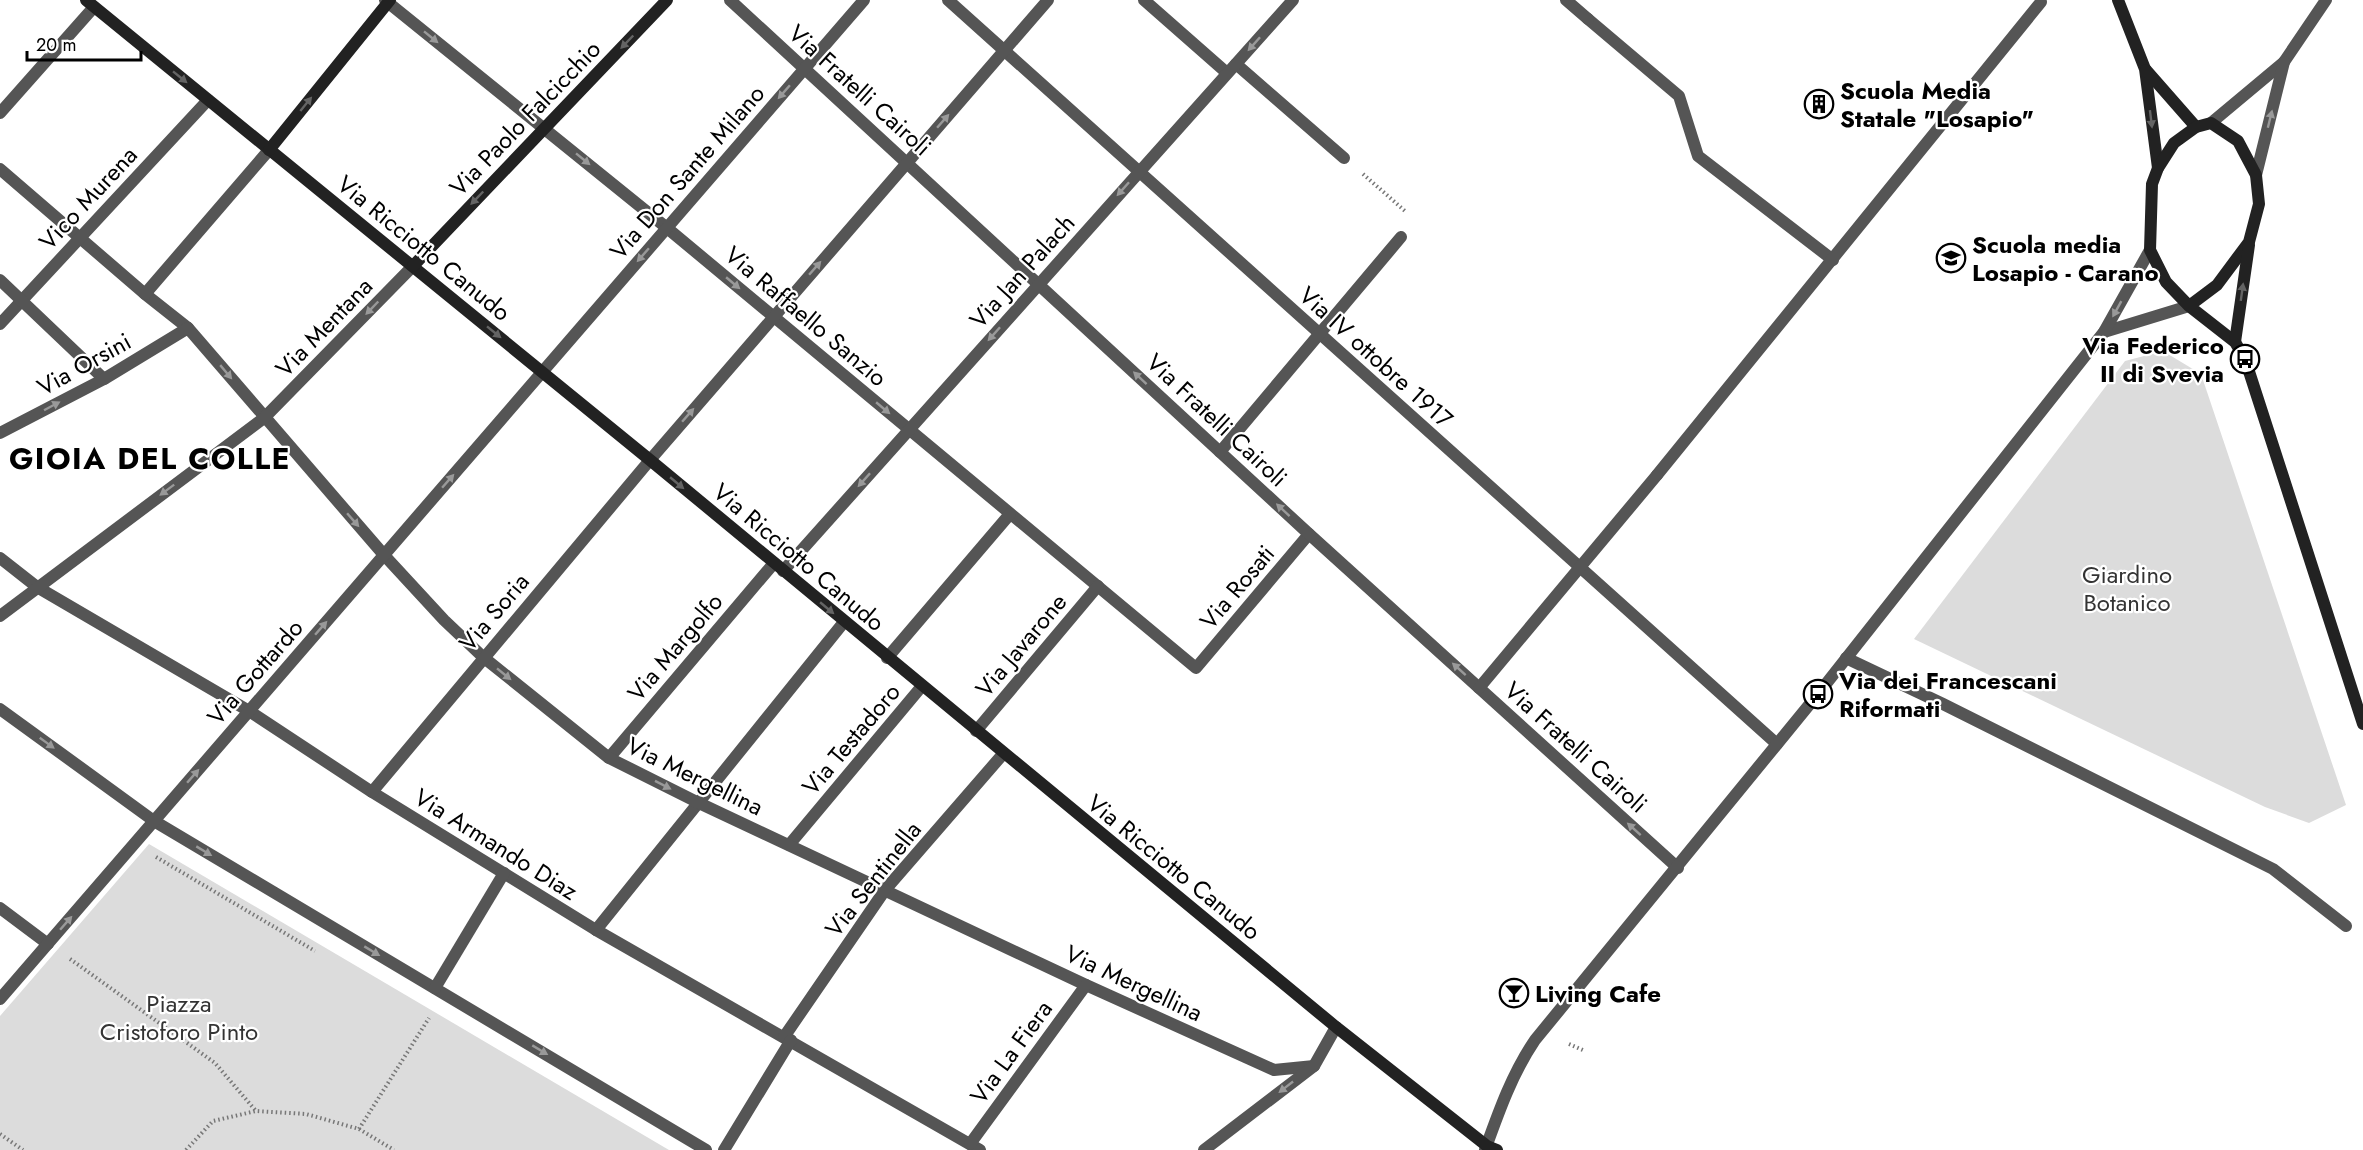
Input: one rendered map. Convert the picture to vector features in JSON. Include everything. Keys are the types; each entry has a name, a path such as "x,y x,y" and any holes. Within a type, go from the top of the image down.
{"main road":[{"name":"Via Paolo Falcicchio","path":"413,266 667,0"},
{"path":"2118,0 2145,69 2158,168"},
{"path":"269,150 388,1"},
{"name":"Via Ricciotto Canudo","path":"93,2 208,100 650,460 1336,1027 1490,1149"},
{"path":"2145,69 2196,127"},
{"path":"2235,342 2249,242 2259,204 2256,175 2238,141 2211,123 2196,127 2174,143 2158,168 2152,184 2150,250 2166,282 2189,306 2235,342 2245,359 2363,724"},
{"path":"2189,306 2217,285 2249,242"}],"street":[{"name":"Via Fratelli Cairoli","path":"730,0 1309,534 1677,868"},
{"name":"Via Don Sante Milano","path":"542,372 864,0"},
{"name":"Via IV ottobre 1917","path":"948,0 1777,744"},
{"name":"Via Soria","path":"372,792 483,657 772,316 1048,0"},
{"path":"1144,0 1227,73"},
{"name":"Via Jan Palach","path":"778,567 909,429 1293,0"},
{"path":"1566,0 1679,96 1698,156 1833,260"},
{"path":"2211,123 2284,62 2326,0"},
{"name":"Via Raffaello Sanzio","path":"388,1 667,228 1196,668"},
{"path":"0,113 93,2"},
{"path":"1479,688 1657,475 2041,2"},
{"path":"2256,175 2284,62"},
{"path":"1236,64 1344,158"},
{"name":"Vico Murena","path":"0,324 208,100"},
{"path":"145,294 269,150"},
{"name":"Via Mergellina","path":"0,170 188,328 384,555 444,620 483,657 609,758 885,891 1274,1070 1314,1066"},
{"path":"1220,452 1401,237"},
{"path":"1490,1149 1511,1081 1535,1040 1777,744 2104,332 2150,250"},
{"name":"Via Mentana","path":"0,616 264,418 413,266"},
{"path":"0,280 104,379"},
{"path":"2104,332 2189,306"},
{"name":"Via Orsini","path":"1,431 104,379 188,328"},
{"name":"Via Gottardo","path":"0,999 542,372"},
{"path":"887,658 1010,514"},
{"name":"Via Rosati","path":"1196,668 1309,534"},
{"name":"Via Armando Diaz","path":"0,558 37,587 249,711 372,792 596,930 975,1147"},
{"name":"Via Margolfo","path":"609,758 778,567"},
{"name":"Via Javarone","path":"976,731 1098,586"},
{"path":"596,930 844,622"},
{"path":"1846,658 1954,709 2273,869 2346,926"},
{"name":"Via Testadoro","path":"789,845 922,686"},
{"path":"0,709 154,821 706,1150"},
{"name":"Via Sentinella","path":"724,1150 787,1038 885,891 1004,754"},
{"path":"435,988 504,873"},
{"path":"0,908 48,944"},
{"name":"Via La Fiera","path":"975,1147 1086,985"},
{"path":"1204,1150 1314,1066 1336,1027"}],"path":[{"path":"1344,158 1406,213"},
{"path":"148,852 319,953"},
{"path":"61,953 215,1063 256,1111"},
{"path":"359,1129 429,1018 419,1012"},
{"path":"1569,1044 1585,1052"},
{"path":"186,1150 213,1121 256,1111 306,1114 359,1129 394,1150"},
{"path":"0,1134 23,1150"}],"green space":[{"name":"Giardino Botanico","path":"2163,351 2201,374 2346,805 2309,823 2265,807 1914,639 2125,361"},
{"name":"Piazza Cristoforo Pinto","path":"149,844 669,1150 0,1150 0,1016"}],"place":[{"name":"Scuola Media Statale \"Losapio\"","path":"1819,104"},
{"name":"Scuola media Losapio - Carano","path":"1951,258"},
{"name":"Via Federico II di Svevia","path":"2245,359"},
{"name":"Via dei Francescani Riformati","path":"1818,694"},
{"name":"Living Cafe","path":"1514,993"}],"district":[{"name":"GIOIA DEL COLLE","path":"150,458"}]}
